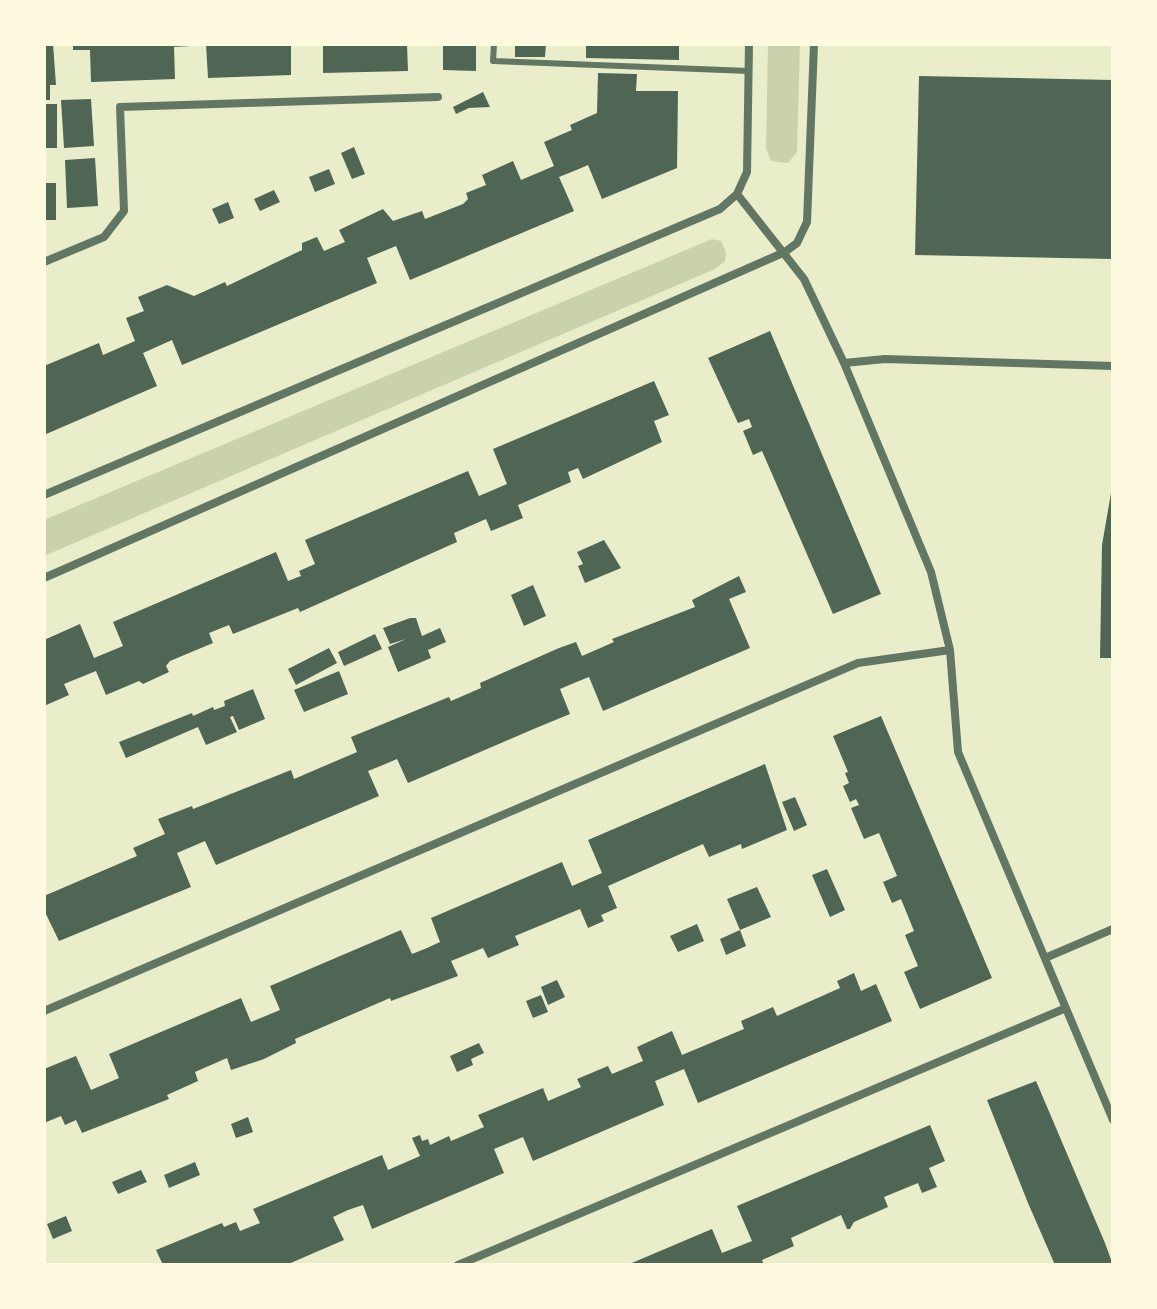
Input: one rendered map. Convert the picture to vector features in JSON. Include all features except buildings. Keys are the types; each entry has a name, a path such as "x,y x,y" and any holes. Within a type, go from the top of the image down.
{"street":[{"path":"44,495 720,209 737,194 747,172 749,44"},
{"path":"44,578 785,252 797,243 807,222 814,44"},
{"path":"44,262 104,237 124,211 120,107 438,97"},
{"path":"737,194 804,279 844,363 931,572 950,650 958,752 1113,1120"},
{"path":"844,363 885,359 1113,366"},
{"path":"44,1011 858,663 950,650"},
{"path":"1045,958 1113,929"},
{"path":"458,1265 1066,1008"}],"lane":[{"path":"494,44 493,61 749,71"}],"green space":[{"path":"768,44 800,44 797,152 788,163 771,161 766,148"},
{"path":"712,239 721,241 726,252 725,261 715,269 44,556 44,520"}]}
